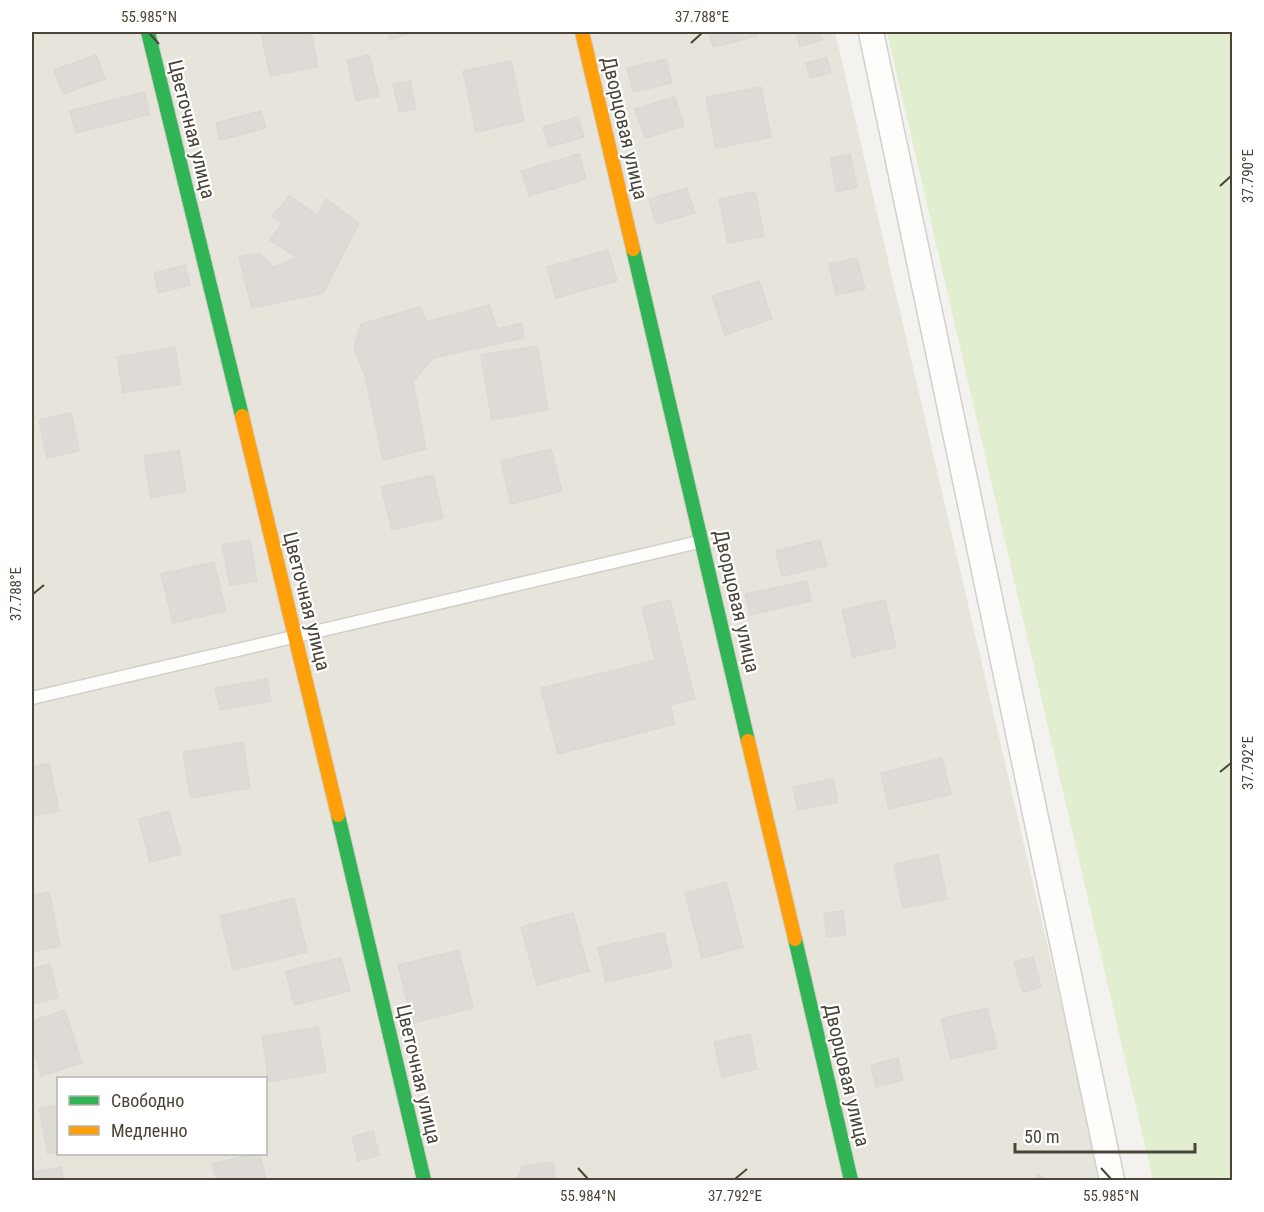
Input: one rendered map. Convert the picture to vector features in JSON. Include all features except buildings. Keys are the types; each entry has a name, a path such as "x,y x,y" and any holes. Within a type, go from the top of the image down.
{"street":[{"name":"Цветочная улица","path":"148,32 296,636 424,1180"},
{"name":"Дворцовая улица","path":"582,32 704,541 851,1180"},
{"path":"870,32 1112,1180"}],"lane":[{"path":"32,698 704,541"}],"shaded area":[{"path":"32,32 835,32 1102,1180 32,1180"}],"green space":[{"path":"887,32 1232,32 1232,1180 1153,1180"}],"traffic: fast":[{"path":"148,32 242,416"},
{"path":"633,249 748,741"},
{"path":"338,815 424,1180"},
{"path":"795,939 851,1180"}],"traffic: slow":[{"path":"582,32 633,249"},
{"path":"242,416 338,815"},
{"path":"748,741 795,939"}]}
